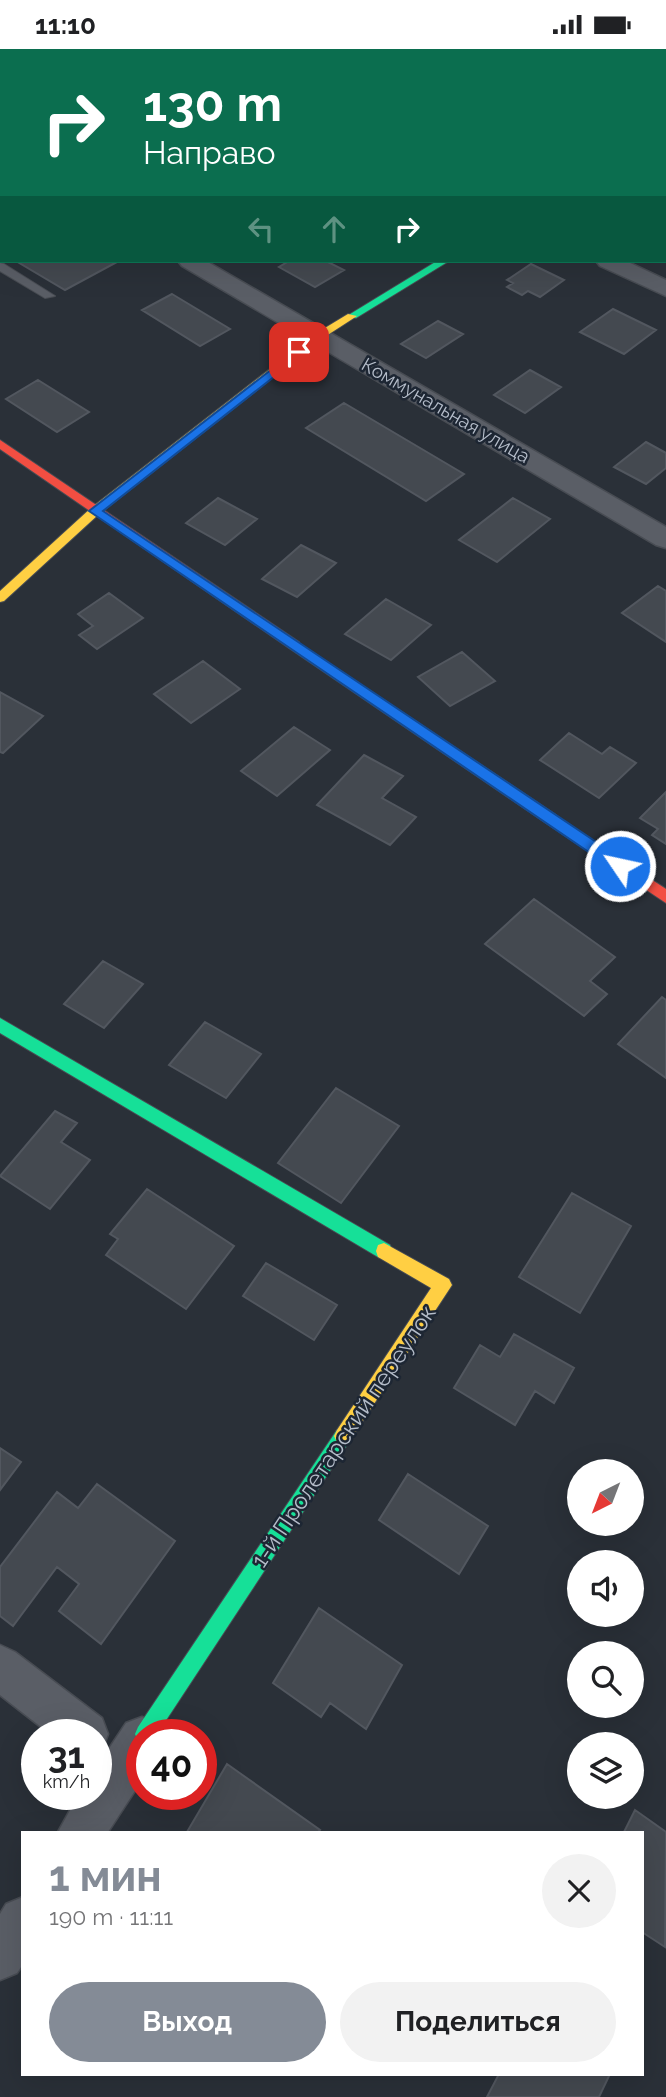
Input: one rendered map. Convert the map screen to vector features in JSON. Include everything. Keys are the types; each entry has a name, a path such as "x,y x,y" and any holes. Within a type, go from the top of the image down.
{"street":[{"name":"Коммунальная улица","path":"193,263 666,539"},
{"path":"0,598 95,511 319,335 440,263"},
{"path":"612,263 666,289"},
{"path":"0,444 666,897"},
{"name":"1-й Пролетарский переулок","path":"0,1025 443,1285 145,1719"},
{"path":"0,1667 67,1719"},
{"name":"1-й Пролетарский переулок","path":"82,1831 126,1747"},
{"path":"0,1956 21,1924"}],"lane":[{"path":"0,266 49,296"}],"building":[{"path":"19,263 115,263 65,290"},
{"path":"286,263 330,263 344,270 315,287 279,267"},
{"path":"531,264 564,280 540,297 528,291 522,295 507,287 513,283 507,280"},
{"path":"172,294 230,329 200,346 142,310"},
{"path":"613,309 656,330 624,354 580,332"},
{"path":"438,321 463,334 426,358 401,344"},
{"path":"530,370 561,387 525,413 494,395"},
{"path":"38,380 89,412 57,432 6,399"},
{"path":"344,403 464,474 426,501 306,428"},
{"path":"646,442 666,453 666,468 646,484 614,467"},
{"path":"218,498 257,519 225,545 186,523"},
{"path":"513,498 550,519 497,562 459,540"},
{"path":"301,545 336,563 297,597 262,579"},
{"path":"658,586 666,591 666,642 622,613"},
{"path":"109,593 143,618 97,649 79,635 93,626 78,614"},
{"path":"386,599 431,625 391,660 345,634"},
{"path":"462,652 495,681 450,706 418,677"},
{"path":"203,661 240,689 191,723 154,694"},
{"path":"0,692 43,716 3,753 0,752"},
{"path":"294,727 330,750 277,796 241,771"},
{"path":"569,733 602,754 610,747 636,763 599,798 540,760"},
{"path":"364,755 403,776 382,798 416,817 390,845 317,805"},
{"path":"666,792 666,844 652,835 658,829 640,818"},
{"path":"534,899 615,957 590,981 607,994 584,1016 485,944"},
{"path":"103,961 143,984 104,1028 64,1004"},
{"path":"662,997 666,1000 666,1078 618,1044"},
{"path":"205,1022 261,1054 226,1098 169,1065"},
{"path":"336,1088 399,1126 341,1203 278,1163"},
{"path":"55,1111 77,1123 61,1142 90,1160 50,1209 0,1176"},
{"path":"147,1189 234,1246 186,1309 106,1255 118,1239 110,1234"},
{"path":"572,1193 631,1226 580,1313 519,1277"},
{"path":"266,1263 337,1305 314,1340 243,1296"},
{"path":"514,1334 574,1368 554,1403 535,1391 515,1425 454,1388 480,1345 500,1357"},
{"path":"0,1448 21,1462 0,1490"},
{"path":"408,1474 488,1526 459,1574 379,1520"},
{"path":"97,1484 175,1541 101,1644 59,1611 79,1584 57,1567 13,1626 0,1616 0,1567 57,1492 78,1508"},
{"path":"319,1608 402,1665 366,1729 330,1703 321,1717 273,1683"},
{"path":"227,1764 319,1831 188,1831 200,1810 217,1810 217,1781"},
{"path":"635,1810 666,1832 665,1947 644,1933 644,1831 624,1831"},
{"path":"498,2076 609,2076 599,2097 487,2097"}],"traffic: fast":[{"path":"352,316 441,263"},
{"path":"0,1025 384,1251"},
{"path":"155,1719 343,1436"}],"traffic: slow":[{"path":"0,598 95,511 319,336 352,316"},
{"path":"294,645 551,819"},
{"path":"343,1436 443,1285 384,1251"}],"traffic: jam":[{"path":"0,444 294,645"},
{"path":"551,819 666,897"}],"route":[{"path":"299,352 95,511 620,866"}]}
